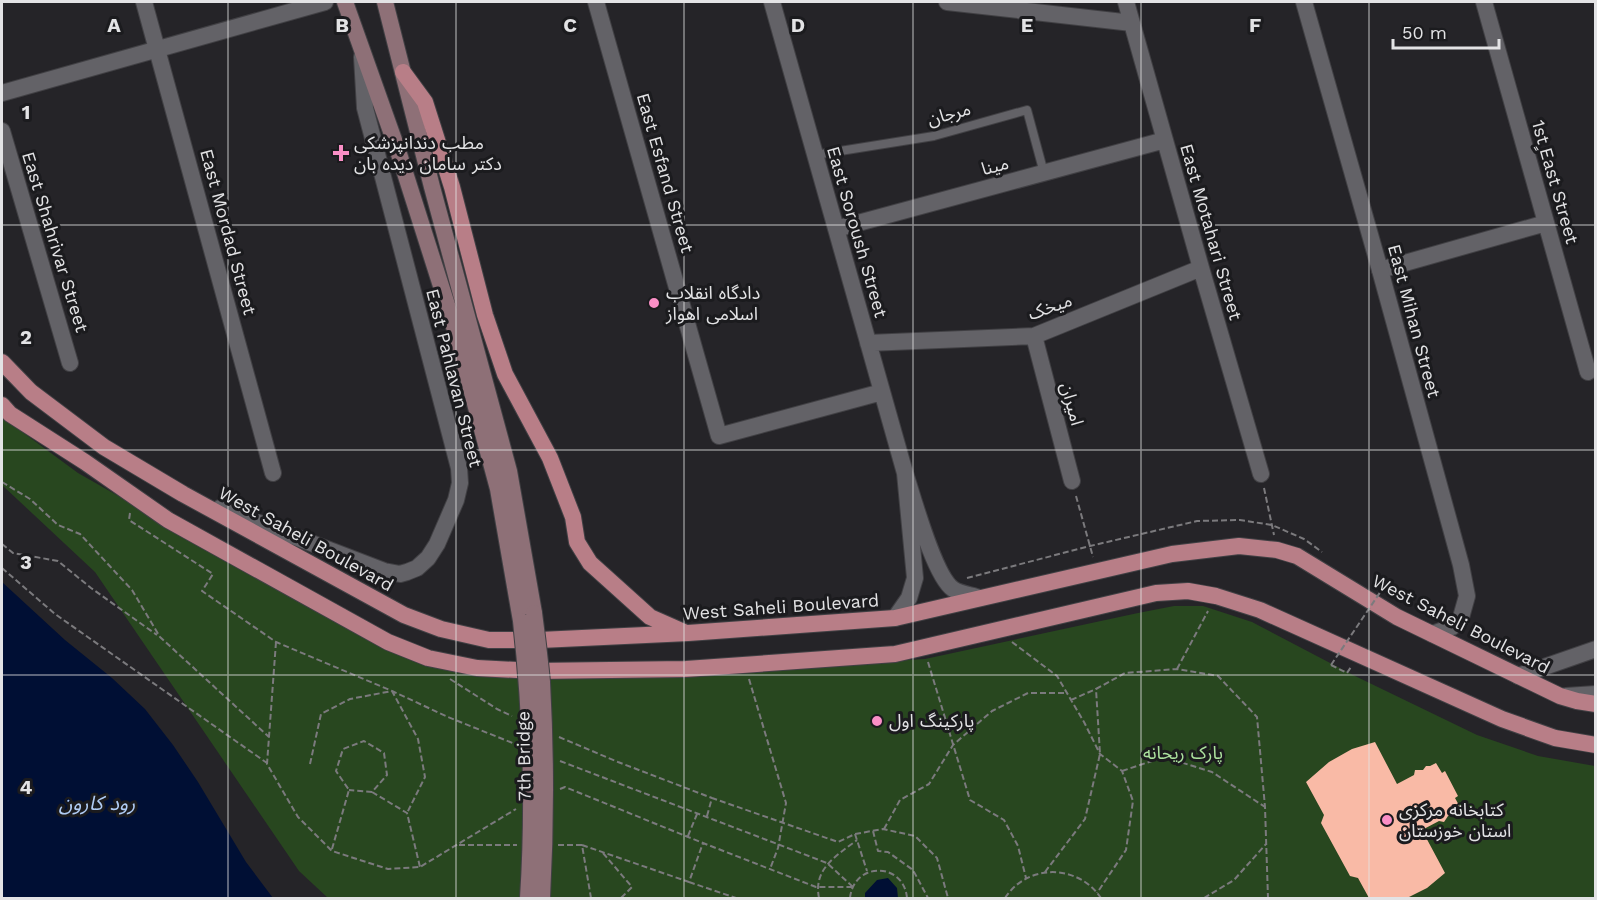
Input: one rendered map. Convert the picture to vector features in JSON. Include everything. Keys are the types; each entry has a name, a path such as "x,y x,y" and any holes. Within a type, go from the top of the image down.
{"main road":[{"name":"East Pahlavan Street","path":"345,2 399,154 456,333 498,489 528,617"},
{"name":"East Pahlavan Street","path":"385,2 509,471 528,617"},
{"path":"403,72 425,102 452,187 485,315 505,374 550,458 573,517 578,542 590,563 650,617 688,633"},
{"name":"West Saheli Boulevard","path":"2,362 31,392 104,447 183,494 404,615 441,629 489,640 688,633 895,618 1172,554 1239,546 1277,550 1297,556 1397,617 1560,696 1596,704"},
{"path":"2,405 10,414 86,462 168,520 388,642 428,658 477,668 535,671 686,669 895,654 1156,593 1188,591 1216,596 1260,609 1502,719 1555,738 1596,745"},
{"name":"7th Bridge","path":"528,617 531,779 528,898"},
{"name":"7th Bridge","path":"528,617 542,680 545,778 542,898"}],"street":[{"name":"East Mordad Street","path":"144,2 273,472"},
{"path":"2,93 326,2"},
{"name":"East Esfand Street","path":"596,2 719,436 882,392"},
{"name":"East Soroush Street","path":"772,2 905,473"},
{"path":"947,2 1132,23"},
{"name":"East Motahari Street","path":"1126,2 1261,474"},
{"name":"East Mihan Street","path":"1304,2 1458,554 1467,596 1460,621 1452,627 1432,634"},
{"name":"1st ٍEast Street","path":"1484,2 1588,372"},
{"name":"East Pahlavan Street","path":"183,494 384,571 400,574 417,568 429,558 456,500 459,468 365,108 362,50"},
{"name":"East Shahrivar Street","path":"2,131 70,363"},
{"name":"مینا","path":"836,229 1165,140"},
{"path":"1380,270 1546,223"},
{"name":"میخک","path":"867,343 1034,336 1201,268"},
{"name":"امیران","path":"1034,336 1072,481"},
{"path":"905,473 940,574 953,590 980,598"},
{"path":"895,618 909,598 915,578 905,473"},
{"path":"1518,676 1596,649"},
{"path":"1560,696 1596,694"}],"lane":[{"name":"مرجان","path":"815,154 934,136 1027,110 1044,172"}],"path":[{"path":"1261,474 1277,550"},
{"path":"1072,481 1097,571"},
{"path":"2,482 30,499 58,525 80,534 132,590 160,637"},
{"path":"130,509 129,520 213,574 202,591 276,642 448,717 524,747"},
{"path":"2,544 13,553 58,561 91,588 160,637 269,737"},
{"path":"2,568 55,614 267,764 298,817 332,850 388,869 420,867 521,806"},
{"path":"1347,673 1331,665 1383,588"},
{"path":"1176,669 1216,596"},
{"path":"996,630 1057,676 1100,754 1122,771 1133,801 1126,850 1097,893"},
{"path":"267,764 276,642"},
{"path":"923,647 970,800 1004,820 1018,846 1026,878"},
{"path":"745,665 786,803 778,848 770,869"},
{"path":"1071,700 1125,673 1176,669 1218,676 1257,717 1265,807 1268,898"},
{"path":"1045,872 1085,819 1100,754 1096,689"},
{"path":"310,764 321,714 350,699 392,691"},
{"path":"392,691 418,739 425,777 407,813 420,867"},
{"path":"883,829 900,800 930,784 953,745 992,711 1029,693 1067,693"},
{"path":"349,790 336,771 339,760 343,749 364,741 384,753 387,775 372,792"},
{"path":"1122,771 1164,757 1212,772 1265,807"},
{"path":"557,760 827,863 853,886"},
{"path":"556,791 565,787 816,887 853,886"},
{"path":"332,850 349,790"},
{"path":"349,790 372,792 407,813"},
{"path":"706,817 712,798 838,842 855,834 883,829 915,836 937,858 948,898"},
{"path":"688,837 697,814"},
{"path":"873,831 878,851 888,852 913,870 928,898"},
{"path":"855,834 867,873"},
{"path":"819,898 816,887 827,863 857,840"},
{"path":"690,882 703,843"},
{"path":"1204,898 1234,880 1266,844"},
{"path":"582,845 736,898"},
{"path":"602,852 632,887 621,898"},
{"path":"850,898 853,886 861,876 884,871 899,879 904,886 907,898"},
{"path":"1005,898 1026,878 1045,872 1065,872 1083,880 1101,898"}],"green space":[{"name":"پارک ریحانه","path":"2,417 78,473 157,518 422,659 685,673 925,659 1174,606 1203,606 1252,622 1353,675 1477,735 1538,756 1595,766 1595,898 328,898 299,871 95,572 2,485"}],"water":[{"name":"رود کارون","path":"2,582 145,709 173,745 246,862 273,898 2,898"},
{"path":"888,878 897,888 898,898 865,898 865,893 877,880"}],"building":[{"name":"کتابخانه مرکزی استان خوزستان","path":"1375,742 1397,784 1414,775 1415,770 1423,770 1426,766 1436,763 1442,773 1445,771 1458,796 1455,798 1461,809 1453,816 1448,816 1444,822 1439,821 1422,830 1445,873 1427,888 1407,898 1369,898 1358,878 1350,876 1321,823 1324,815 1306,782 1329,762 1352,749"}],"place":[{"name":"مطب دندانپزشکی دکتر سامان دیده بان","path":"341,153"},
{"name":"دادگاه انقلاب اسلامی اهواز","path":"654,303"},
{"name":"پارکینگ اول","path":"877,721"},
{"name":"کتابخانه مرکزی استان خوزستان","path":"1387,820"}]}
